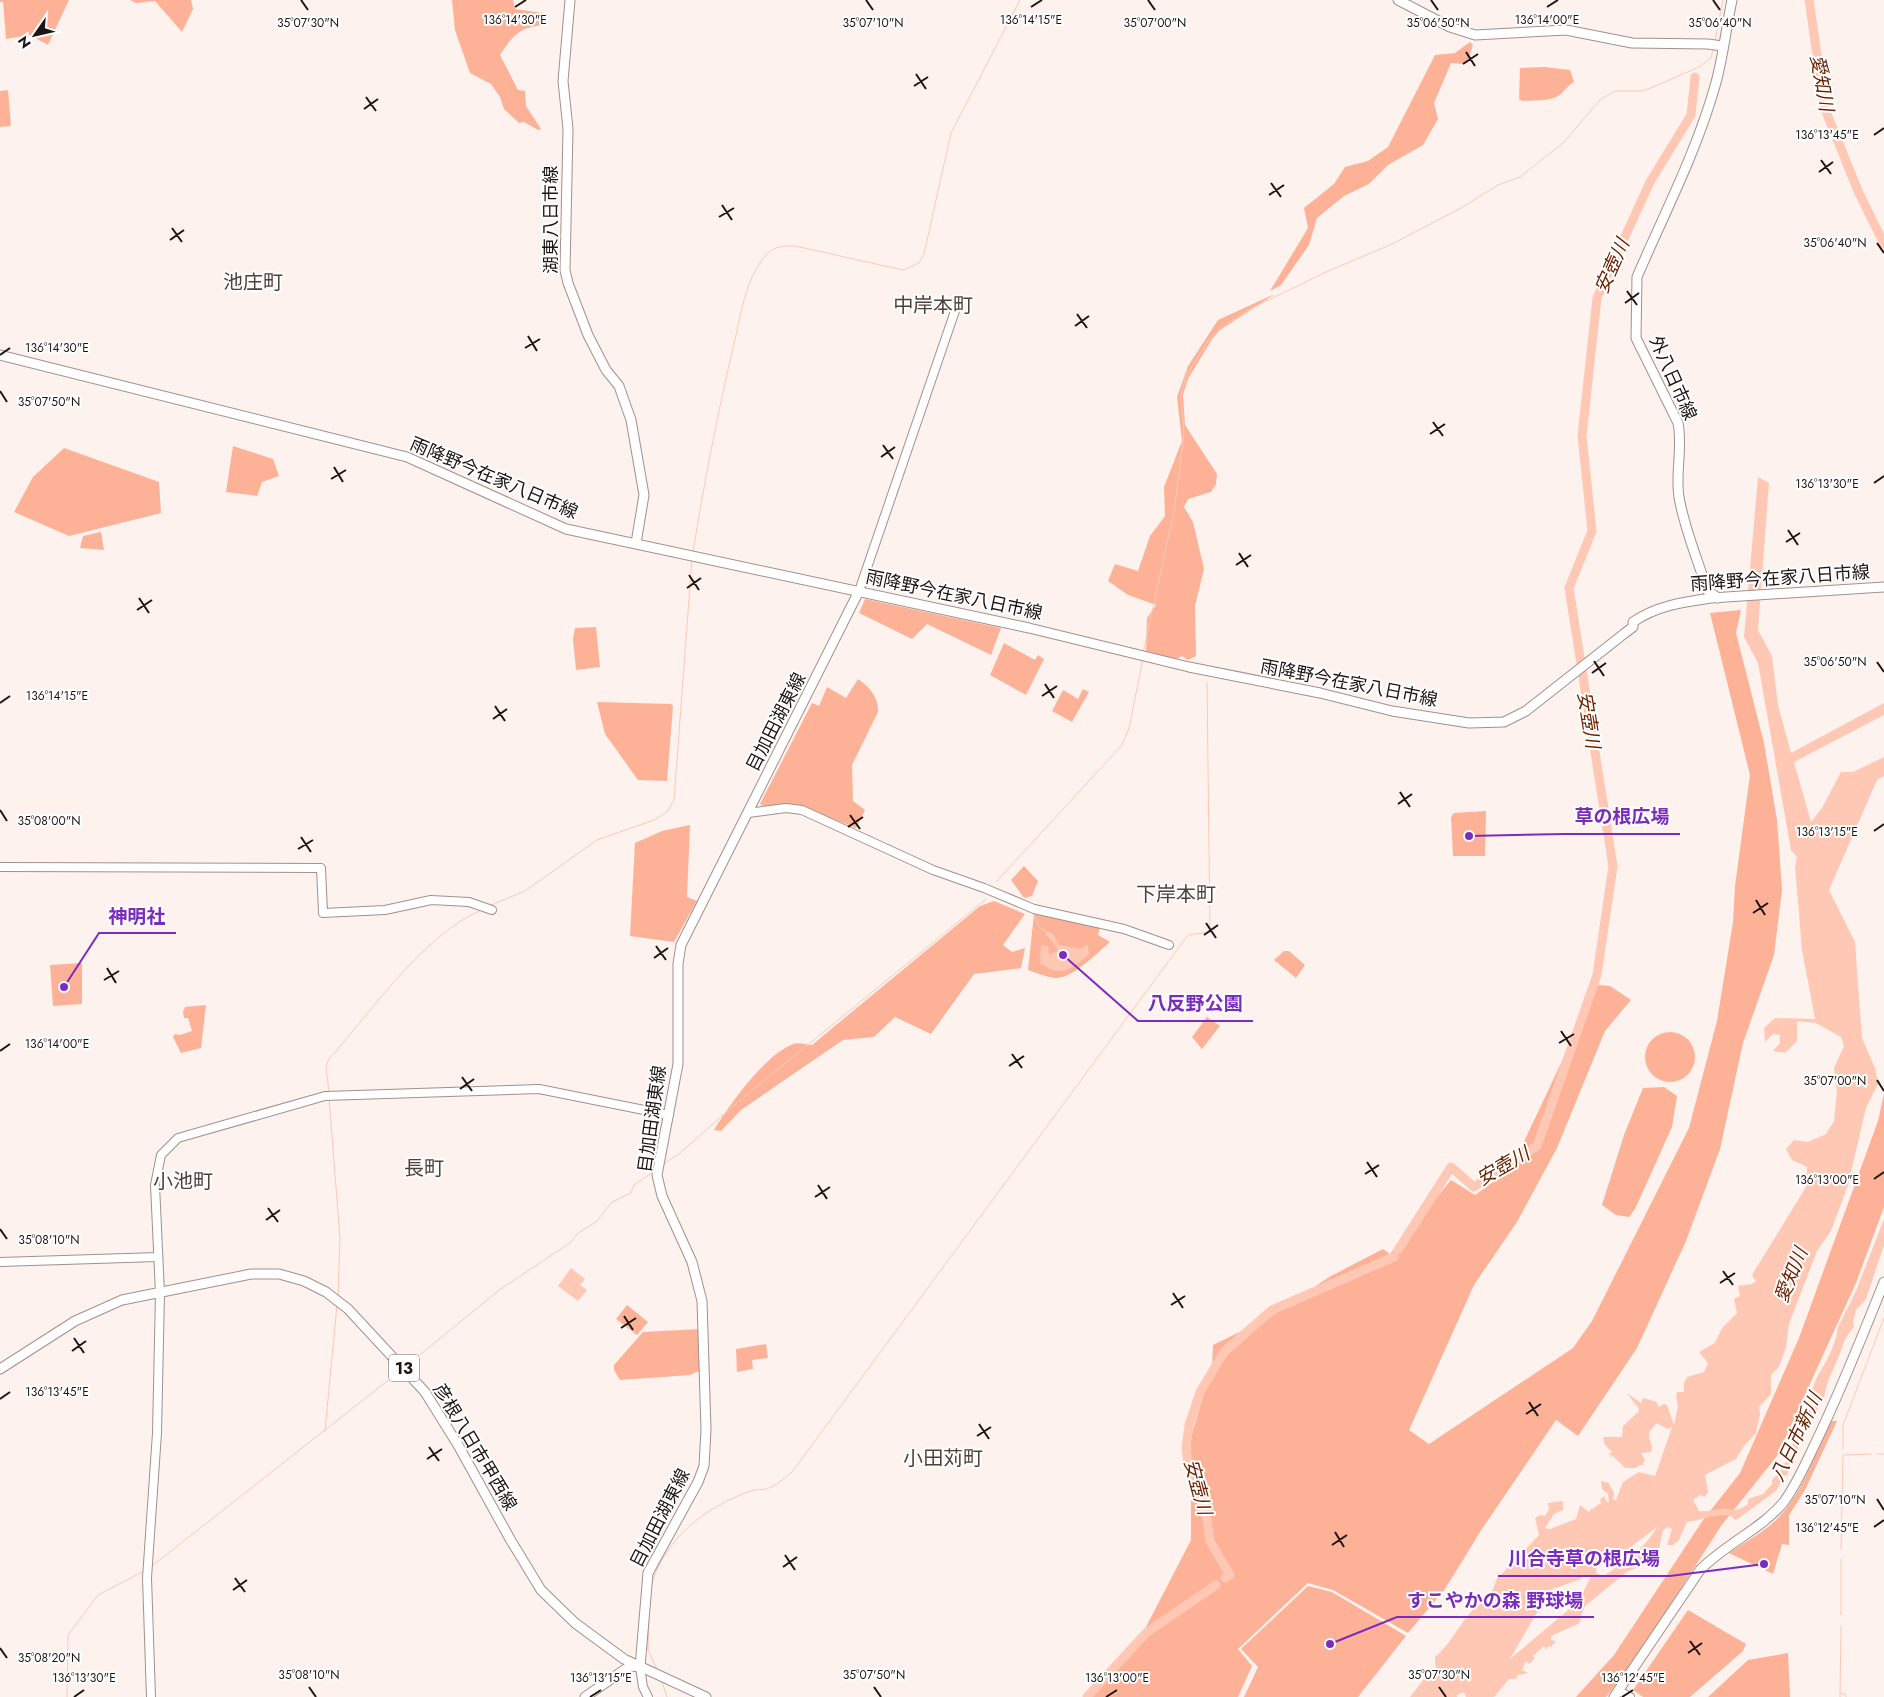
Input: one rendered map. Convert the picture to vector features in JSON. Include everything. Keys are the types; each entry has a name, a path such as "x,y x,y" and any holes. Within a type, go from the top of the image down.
{"main road":[{"name":"湖東八日市線","path":"570,0 563,80 568,129 565,270 568,283 588,335 606,370 619,386 631,420 644,495 636,543"},
{"path":"1398,0 1450,27 1475,35 1566,30 1632,43 1715,45"},
{"name":"外八日市線","path":"1718,598 1708,590 1678,495 1680,435 1678,423 1636,338 1635,312 1637,277 1695,148 1716,85 1715,45 1732,0"},
{"name":"雨降野今在家八日市線","path":"0,355 407,457 566,529 690,554 1084,640 1189,667 1320,693 1392,711 1484,724 1504,722 1526,711 1598,656 1633,626 1633,622 1648,611 1684,602 1718,598 1884,587"},
{"name":"目加田湖東線","path":"640,1667 648,1573 698,1482 704,1466 706,1430 702,1301 692,1262 662,1196 657,1175 678,1064 678,964 681,945 859,591"},
{"name":"彦根八日市甲西線","path":"0,1369 89,1313 122,1300 237,1276 267,1273 279,1274 304,1281 336,1298 406,1370 436,1408 541,1590 575,1623 596,1640 640,1667 706,1697"},
{"path":"1616,1694 1700,1570 1715,1555 1784,1502 1801,1473 1829,1415 1884,1282"},
{"path":"585,1697 630,1666 640,1667"}],"street":[{"path":"859,591 955,311"},
{"path":"748,814 786,808 802,810 932,870 1034,908 1124,929 1169,945"},
{"path":"0,867 321,868 322,913 385,910 431,900 452,900 492,910"},
{"path":"151,1697 147,1578 157,1433 160,1293 156,1177 161,1155 168,1147 178,1138 329,1096 539,1089 669,1115"},
{"path":"0,1262 158,1257"},
{"path":"640,1667 643,1687 648,1697"},
{"path":"1616,1694 1630,1697"}],"shaded area":[{"path":"0,0 69,0 48,45 30,35 6,39 3,2 0,2"},
{"path":"130,0 191,0 193,9 182,32 155,1 136,3"},
{"path":"452,0 513,0 515,9 543,13 545,25 529,28 518,33 500,55 518,90 525,91 526,106 541,129 538,130 524,122 519,123 504,109 500,97 491,84 470,73 455,30"},
{"path":"1470,42 1473,45 1468,61 1464,64 1451,63 1434,103 1438,119 1423,145 1388,165 1369,184 1344,196 1317,218 1309,245 1281,285 1270,291 1308,228 1304,208 1334,184 1345,167 1368,161 1388,147 1435,55 1455,53"},
{"path":"1545,67 1570,70 1574,82 1554,98 1522,101 1519,99 1520,68"},
{"path":"8,90 11,126 0,127 0,91"},
{"path":"1275,294 1220,330 1212,339 1188,379 1183,395 1185,425 1217,474 1216,484 1211,492 1188,499 1184,507 1193,522 1204,569 1195,606 1196,656 1188,660 1182,656 1176,659 1146,651 1147,618 1156,605 1128,595 1108,581 1115,564 1138,571 1150,536 1165,516 1164,487 1182,441 1177,397 1188,366 1218,320"},
{"path":"233,446 273,459 279,476 262,482 257,496 226,492"},
{"path":"64,448 159,482 161,513 69,536 14,512 33,477"},
{"path":"101,532 104,550 80,548 83,536"},
{"path":"865,599 1001,628 991,655 927,624 912,639 859,613"},
{"path":"1741,610 1736,633 1764,743 1777,820 1782,890 1774,955 1743,1043 1720,1149 1686,1241 1637,1348 1578,1436 1556,1420 1482,1529 1445,1589 1408,1633 1333,1590 1308,1583 1238,1649 1252,1666 1238,1697 1092,1697 1146,1627 1191,1540 1191,1437 1212,1366 1213,1345 1270,1317 1329,1277 1383,1249 1390,1254 1451,1180 1475,1195 1511,1169 1598,985 1610,986 1631,1000 1605,1031 1557,1148 1517,1222 1474,1285 1409,1430 1429,1444 1573,1348 1592,1321 1689,1128 1717,1021 1733,922 1735,886 1750,775 1710,613"},
{"path":"596,627 600,667 576,670 573,639 575,628"},
{"path":"1004,643 1035,660 1038,655 1044,659 1026,695 990,675"},
{"path":"858,679 873,693 877,702 878,712 852,765 853,801 865,810 856,828 797,805 765,807 760,804 812,703 819,706 827,687 846,698"},
{"path":"1083,689 1089,692 1072,722 1052,711 1063,690 1078,699"},
{"path":"597,702 671,704 673,706 667,781 638,780 605,734"},
{"path":"1486,811 1485,856 1453,856 1451,817 1454,813"},
{"path":"690,825 687,897 697,901 674,942 630,936 635,843 662,831"},
{"path":"1024,866 1038,881 1032,896 1024,898 1011,880"},
{"path":"994,901 1025,914 1003,945 1012,952 1025,948 1021,968 974,974 931,1034 895,1017 874,1037 843,1040 741,1110 721,1131 714,1130 749,1081 771,1058 793,1044 812,1045 980,906"},
{"path":"1034,914 1100,927 1098,935 1110,942 1076,970 1062,977 1045,976 1028,970"},
{"path":"1284,951 1289,951 1305,965 1296,978 1274,960"},
{"path":"82,963 82,1004 53,1006 50,965"},
{"path":"206,1005 201,1048 181,1053 173,1037 175,1034 180,1035 192,1031 188,1018 184,1018 183,1012 185,1007"},
{"path":"1207,1017 1220,1026 1202,1049 1192,1037"},
{"path":"1670,1032 1684,1036 1691,1043 1695,1057 1691,1071 1684,1078 1670,1082 1656,1078 1649,1071 1645,1057 1649,1043 1656,1036"},
{"path":"1664,1087 1677,1096 1672,1127 1635,1209 1629,1217 1616,1215 1602,1205 1624,1135 1643,1088"},
{"path":"1884,1094 1884,1207 1856,1283 1777,1456 1721,1526 1630,1667 1606,1697 1576,1697 1614,1655 1703,1520 1740,1473 1799,1338 1878,1121"},
{"path":"627,1305 648,1322 637,1335 616,1319"},
{"path":"699,1329 699,1371 690,1375 620,1380 614,1370 614,1365 643,1332"},
{"path":"766,1344 768,1358 752,1360 753,1369 737,1372 736,1349"},
{"path":"1829,1421 1837,1421 1805,1490 1789,1515 1789,1545 1782,1544 1773,1574 1729,1553 1766,1529 1786,1509 1808,1473"},
{"path":"1308,1586 1332,1592 1406,1636 1358,1697 1244,1697 1258,1667 1241,1649"},
{"path":"1688,1610 1746,1644 1743,1651 1690,1697 1643,1697 1633,1690"},
{"path":"1788,1653 1790,1697 1708,1697 1748,1660"}],"water":[{"path":"1758,477 1769,483 1758,630 1772,656 1778,705 1791,753 1884,703 1884,715 1794,762 1811,822 1822,808 1841,772 1853,772 1884,757 1884,776 1877,780 1829,890 1855,942 1862,1038 1875,1068 1878,1084 1866,1108 1848,1185 1831,1231 1817,1251 1789,1324 1786,1347 1779,1367 1771,1375 1771,1394 1759,1407 1760,1414 1756,1433 1744,1446 1736,1459 1705,1475 1708,1492 1705,1497 1700,1495 1693,1500 1699,1511 1739,1509 1748,1504 1748,1499 1763,1494 1772,1484 1772,1480 1783,1468 1782,1464 1786,1463 1793,1451 1791,1446 1796,1440 1803,1419 1800,1415 1807,1405 1816,1379 1829,1356 1838,1327 1856,1291 1884,1219 1884,1245 1866,1299 1856,1310 1853,1321 1854,1327 1844,1342 1828,1382 1824,1399 1819,1402 1817,1412 1806,1430 1794,1462 1788,1467 1788,1475 1783,1476 1777,1490 1736,1520 1730,1516 1721,1515 1687,1522 1679,1540 1673,1545 1667,1545 1672,1529 1668,1527 1663,1530 1659,1549 1650,1552 1653,1562 1628,1571 1585,1606 1580,1623 1551,1636 1551,1640 1556,1641 1551,1647 1548,1646 1547,1650 1544,1646 1533,1656 1535,1658 1529,1664 1526,1661 1522,1670 1528,1673 1518,1675 1516,1679 1509,1679 1494,1697 1466,1697 1464,1692 1457,1695 1457,1697 1410,1697 1424,1679 1436,1675 1435,1657 1449,1642 1466,1617 1480,1603 1489,1598 1497,1579 1539,1535 1535,1518 1540,1515 1545,1516 1549,1509 1548,1503 1563,1501 1563,1510 1554,1514 1545,1528 1550,1529 1576,1519 1580,1505 1589,1512 1592,1508 1599,1504 1601,1505 1600,1500 1604,1496 1607,1502 1609,1502 1608,1494 1602,1489 1601,1481 1609,1483 1614,1493 1613,1499 1616,1500 1623,1482 1639,1472 1655,1476 1672,1427 1668,1429 1656,1423 1649,1433 1652,1447 1651,1452 1641,1453 1645,1460 1644,1465 1636,1468 1625,1468 1613,1456 1610,1458 1612,1455 1608,1455 1612,1452 1605,1445 1603,1437 1622,1437 1623,1426 1638,1412 1639,1409 1627,1393 1641,1403 1643,1398 1657,1402 1658,1407 1664,1404 1667,1405 1674,1425 1678,1406 1677,1392 1684,1392 1684,1383 1687,1377 1704,1372 1708,1363 1699,1352 1715,1343 1722,1328 1737,1313 1734,1299 1740,1296 1738,1286 1752,1284 1756,1281 1752,1275 1806,1187 1807,1167 1792,1160 1786,1149 1794,1140 1808,1142 1826,1134 1834,1121 1837,1092 1834,1068 1844,1046 1841,1037 1816,1023 1797,1021 1797,1041 1785,1053 1773,1051 1780,1043 1780,1035 1773,1034 1765,1042 1764,1028 1775,1018 1815,1019 1802,950 1795,866 1797,857 1791,850 1758,663 1744,637","holes":["1657,1527 1634,1554 1603,1576 1596,1573 1598,1557 1603,1558 1604,1563 1612,1569 1615,1563 1619,1563 1623,1553","1583,1575 1591,1576 1579,1601 1510,1659 1550,1590 1581,1579"]},
{"path":"1045,933 1053,934 1059,945 1081,949 1086,945 1088,946 1089,954 1077,964 1063,971 1052,970 1040,964 1041,945 1048,946 1049,955 1057,951 1057,948"},
{"path":"571,1268 585,1279 580,1285 587,1290 578,1301 558,1286"}],"waterway":[{"path":"693,552 716,424 741,312 752,277 758,266 769,252 786,246 800,247 903,270 919,263 924,254 951,133 1020,0"},
{"path":"1715,41 1723,0"},
{"name":"愛知川","path":"1809,0 1825,109 1858,191 1884,244"},
{"path":"1143,653 1174,512 1184,434 1181,396 1186,376 1210,338 1220,328 1250,309 1324,273 1392,244 1461,208 1498,185 1520,177 1563,143 1600,100 1615,91 1642,91 1699,67 1711,58 1713,50"},
{"name":"安壺川","path":"1398,1250 1451,1167 1474,1187 1537,1146 1597,975 1613,866 1569,588 1592,531 1582,436 1597,298 1650,182 1691,115 1695,77"},
{"path":"489,906 525,891 597,840 654,820 668,811 674,800 692,559"},
{"path":"996,882 1122,745 1129,728 1143,659"},
{"path":"651,1586 657,1569 666,1553 689,1526 718,1506 751,1491 770,1488 792,1472 1188,935 1210,932 1207,682"},
{"path":"662,1165 680,1153 739,1101 986,899"},
{"path":"329,1092 326,1066 329,1059 418,956 459,922 481,910"},
{"path":"1034,916 1040,928 1047,932"},
{"path":"329,1098 340,1238 338,1296"},
{"path":"405,1367 498,1291 570,1243 578,1233 596,1222 612,1202 631,1193 634,1185 653,1172"},
{"name":"安壺川","path":"1225,1578 1230,1575 1210,1541 1207,1519 1188,1464 1186,1448 1189,1425 1200,1392 1224,1352 1272,1310 1394,1257"},
{"path":"325,1431 337,1305"},
{"path":"1843,1449 1843,1425 1884,1318"},
{"path":"152,1566 400,1371"},
{"path":"1841,1549 1843,1455 1871,1454"},
{"path":"1877,1454 1884,1454"},
{"name":"八日市新川","path":"1659,1516 1696,1516"},
{"path":"1841,1559 1841,1615"},
{"path":"67,1697 68,1635 98,1595 144,1571"},
{"name":"安壺川","path":"1087,1697 1146,1633 1216,1585"},
{"path":"649,1617 648,1650 657,1669"},
{"path":"1840,1697 1841,1626"},
{"path":"662,1682 667,1697"},
{"path":"1841,1694 1845,1694 1846,1697"}],"place":[{"name":"草の根広場","path":"1469,836"},
{"name":"八反野公園","path":"1063,955"},
{"name":"神明社","path":"64,987"},
{"name":"川合寺草の根広場","path":"1764,1564"},
{"name":"すこやかの森 野球場","path":"1330,1644"}],"district":[{"name":"池庄町","path":"253,282"},
{"name":"中岸本町","path":"933,305"},
{"name":"下岸本町","path":"1176,894"},
{"name":"長町","path":"424,1168"},
{"name":"小池町","path":"183,1181"},
{"name":"小田苅町","path":"943,1458"}]}
